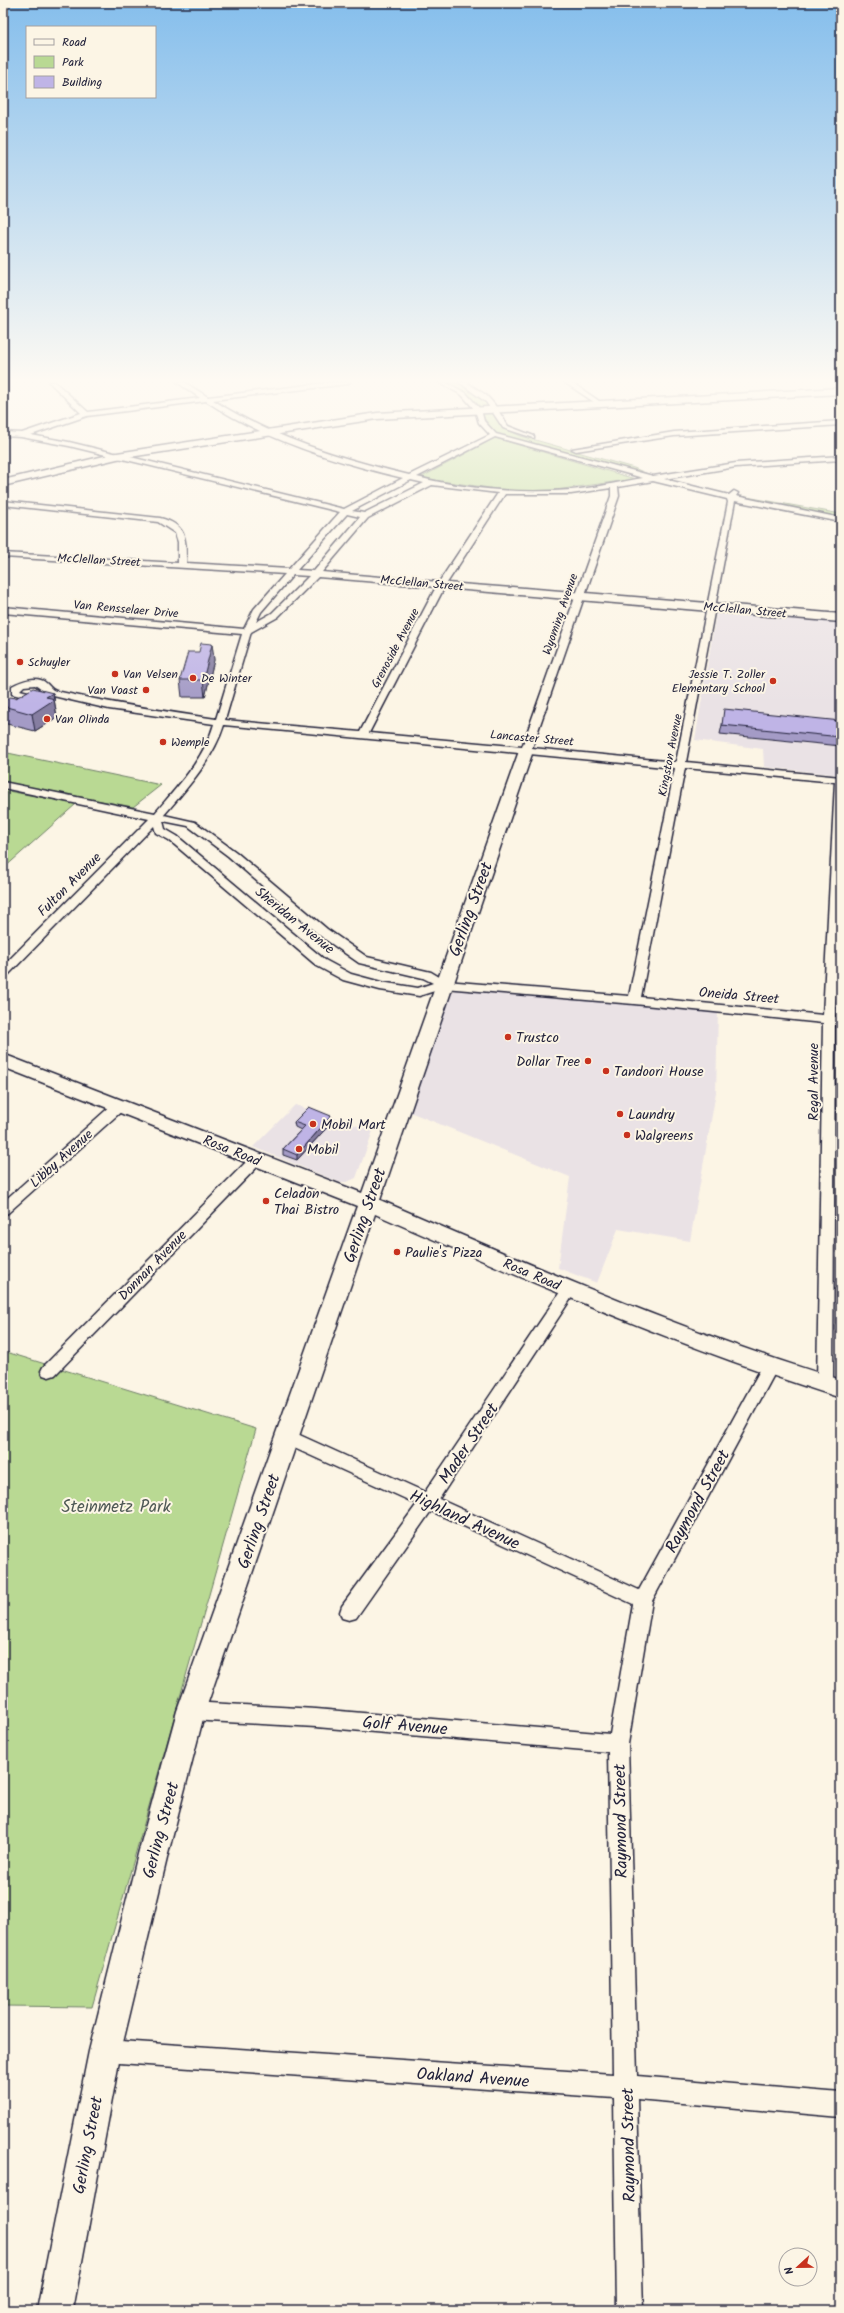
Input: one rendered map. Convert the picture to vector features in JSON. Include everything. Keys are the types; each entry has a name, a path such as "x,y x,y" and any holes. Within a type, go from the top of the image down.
{"street":[{"path":"258,490 365,516"},
{"path":"345,511 389,490"},
{"path":"247,632 275,614 316,574 365,516 416,490"},
{"path":"480,490 502,493 543,495 579,490"},
{"name":"Wyoming Avenue","path":"526,751 578,597 615,496 614,490"},
{"path":"703,490 841,520"},
{"path":"713,490 733,496 841,512"},
{"name":"Grenoside Avenue","path":"363,735 441,585 502,493"},
{"name":"Kingston Avenue","path":"634,1000 682,765 733,496"},
{"path":"3,503 160,520 175,526 181,533 182,565"},
{"name":"Fulton Avenue","path":"3,973 157,817 192,776 215,738 247,632 258,611 345,511"},
{"name":"McClellan Street","path":"3,555 291,572 841,618"},
{"name":"Van Rensselaer Drive","path":"3,610 247,632"},
{"name":"Lancaster Street","path":"49,692 109,706 220,722 840,780"},
{"name":"Gerling Street","path":"55,2310 105,2051 153,1854 191,1711 443,984 526,751"},
{"name":"Regal Avenue","path":"833,1386 835,1020 840,780"},
{"name":"Sheridan Avenue","path":"3,786 191,824 232,854 322,932 363,960 427,975 443,984"},
{"name":"Sheridan Avenue","path":"157,817 160,831 173,838 321,963 347,977 380,986 419,992 443,984 634,1000"},
{"name":"Oneida Street","path":"634,1000 835,1020"},
{"name":"Rosa Road","path":"3,1060 368,1204 570,1290 770,1367 833,1386"},
{"name":"Libby Avenue","path":"3,1210 119,1106"},
{"name":"Donnan Avenue","path":"49,1371 256,1160"},
{"name":"Mader Street","path":"349,1612 428,1502 570,1290"},
{"name":"Raymond Street","path":"630,2310 627,2087 618,1744 643,1600 770,1367"},
{"name":"Highland Avenue","path":"287,1437 643,1600"},
{"name":"Golf Avenue","path":"191,1711 316,1718 618,1744"},
{"name":"Oakland Avenue","path":"105,2051 627,2087 841,2105"}],"shaded area":[{"name":"Jessie T. Zoller Elementary School","path":"724,612 841,622 841,775 764,767 763,749 695,740 716,614"},
{"path":"455,990 718,1012 716,1092 690,1241 618,1229 597,1283 558,1268 570,1177 410,1112 451,993"},
{"path":"295,1105 373,1131 356,1178 347,1182 339,1182 253,1147"}],"green space":[{"path":"504,490 556,490 541,492"},
{"path":"741,496 841,514 841,518 739,497"},
{"path":"3,752 161,785 133,807 3,782"},
{"path":"3,790 76,804 3,869"},
{"name":"Steinmetz Park","path":"3,1351 256,1429 92,2007 3,2006"}],"building":[{"path":"201,643 212,644 203,680 180,680 188,652 199,652"},
{"path":"33,688 53,693 46,697 55,699 32,714 3,706 3,702 10,697 16,698"},
{"path":"724,709 841,721 841,737 722,725"},
{"path":"309,1107 331,1116 297,1155 283,1149 305,1126 294,1122"}],"place":[{"name":"Schuyler","path":"20,662"},
{"name":"Van Velsen","path":"115,674"},
{"name":"De Winter","path":"193,678"},
{"name":"Jessie T. Zoller Elementary School","path":"773,681"},
{"name":"Van Voast","path":"146,690"},
{"name":"Van Olinda","path":"47,719"},
{"name":"Wemple","path":"163,742"},
{"name":"Trustco","path":"508,1037"},
{"name":"Dollar Tree","path":"588,1061"},
{"name":"Tandoori House","path":"606,1071"},
{"name":"Laundry","path":"620,1114"},
{"name":"Mobil Mart","path":"313,1124"},
{"name":"Walgreens","path":"627,1135"},
{"name":"Mobil","path":"299,1149"},
{"name":"Celadon Thai Bistro","path":"266,1201"},
{"name":"Paulie's Pizza","path":"397,1252"}]}
